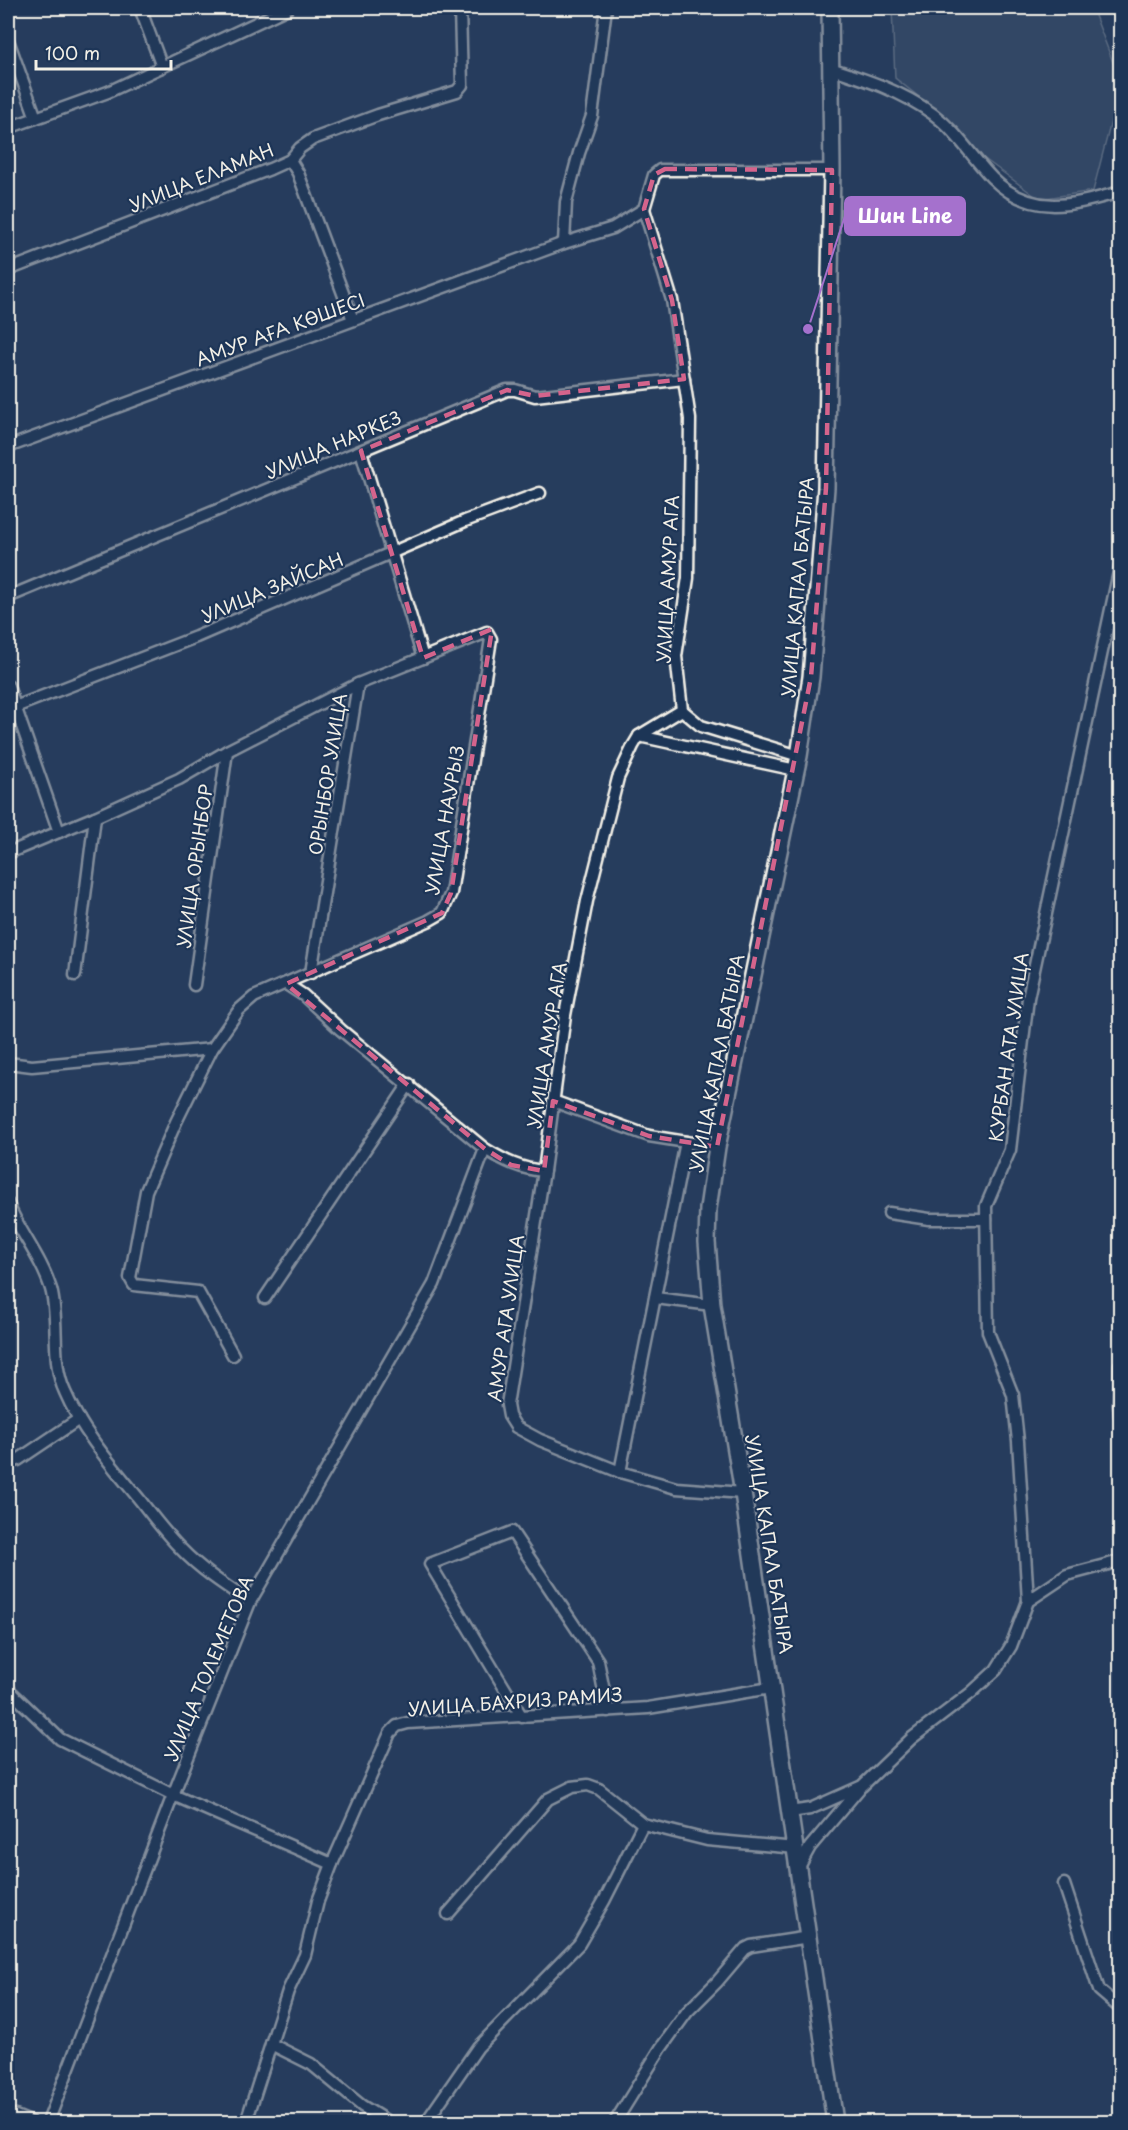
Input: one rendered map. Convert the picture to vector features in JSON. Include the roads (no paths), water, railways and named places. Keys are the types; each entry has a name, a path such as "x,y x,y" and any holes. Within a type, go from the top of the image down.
{"main road":[{"name":"УЛИЦА КАПАЛ БАТЫРА","path":"830,8 832,170 826,488 811,677 797,763 717,1147 707,1242 712,1305 743,1492 835,2122"}],"street":[{"path":"140,8 162,67"},
{"path":"8,128 108,92 284,8"},
{"name":"УЛИЦА ЕЛАМАН","path":"8,270 199,198 290,160 300,148 313,139 460,89 462,85 460,8"},
{"path":"564,243 566,202 592,116 606,8"},
{"path":"8,40 36,118"},
{"path":"830,68 890,88 934,115 966,146 994,179 1020,199 1043,205 1072,205 1120,192"},
{"path":"290,160 298,173 353,320"},
{"path":"644,209 654,175 660,170 832,170"},
{"name":"АМУР АҒА КӨШЕСІ","path":"8,447 564,243 613,228 644,209"},
{"name":"УЛИЦА АМУР АГА","path":"644,209 672,300 690,419 687,578 676,656 682,710"},
{"name":"УЛИЦА НАРКЕЗ","path":"8,597 507,390 535,396 684,379"},
{"path":"361,451 423,658"},
{"name":"УЛИЦА ЗАЙСАН","path":"15,707 196,637 465,521 540,493"},
{"name":"КУРБАН АТА УЛИЦА","path":"1028,1601 1013,1395 988,1332 986,1206 1010,1150 1028,998 1120,567"},
{"name":"ОРЫНБОР УЛИЦА","path":"311,973 357,684 484,632 489,634"},
{"name":"УЛИЦА НАУРЫЗ","path":"233,1355 198,1292 134,1284 130,1278 146,1191 176,1122 212,1049 239,1010 254,998 442,913 451,893 489,634"},
{"name":"УЛИЦА ОРЫНБОР","path":"8,853 179,779 227,751 357,684"},
{"path":"8,686 59,832"},
{"path":"639,736 682,710 701,726 797,763"},
{"path":"639,736 797,763"},
{"name":"УЛИЦА АМУР АГА","path":"544,1171 565,1015 587,901 618,778 639,736"},
{"name":"УЛИЦА ОРЫНБОР","path":"194,986 227,751"},
{"path":"75,975 95,817"},
{"path":"286,984 303,995 485,1149 512,1165 528,1170 544,1171"},
{"path":"8,1063 32,1066 212,1049"},
{"path":"265,1298 409,1084"},
{"path":"553,1101 649,1136 717,1147"},
{"path":"686,1142 620,1472 676,1488 743,1492"},
{"name":"УЛИЦА ТОЛЕМЕТОВА","path":"48,2122 172,1796 250,1602 434,1284 485,1149"},
{"name":"АМУР АГА УЛИЦА","path":"544,1171 507,1405 509,1416 516,1427 540,1440 620,1472"},
{"path":"8,1204 17,1225 35,1251 51,1290 58,1364 64,1391 80,1419 115,1470 182,1550 218,1580 250,1602"},
{"path":"889,1214 929,1219 986,1218"},
{"path":"8,1225 27,1239"},
{"path":"655,1298 712,1305"},
{"path":"1120,1365 1120,1416"},
{"path":"8,1463 18,1460 80,1419"},
{"path":"522,1717 430,1564 512,1532 598,1661 608,1711"},
{"path":"799,1867 810,1847 862,1786 912,1738 971,1693 996,1670 1011,1646 1028,1601 1067,1575 1120,1562"},
{"name":"УЛИЦА БАХРИЗ РАМИЗ","path":"246,2122 288,1991 305,1955 318,1901 332,1864 390,1733 397,1726 408,1723 648,1708 771,1688"},
{"path":"8,1689 60,1739 172,1796 332,1864"},
{"path":"448,1914 549,1799 573,1786 588,1785 599,1789 643,1824 707,1840 796,1848"},
{"path":"790,1812 810,1809 862,1786"},
{"path":"426,2122 478,2047 579,1944 604,1901 643,1824"},
{"path":"1064,1884 1099,1989 1120,2008"},
{"path":"615,2122 661,2048 687,2012 745,1949 751,1946 809,1937"},
{"path":"271,2044 311,2064 362,2106 388,2122"},
{"path":"8,2113 30,2122"}],"place":[{"name":"Шин Line","path":"808,329"}]}
